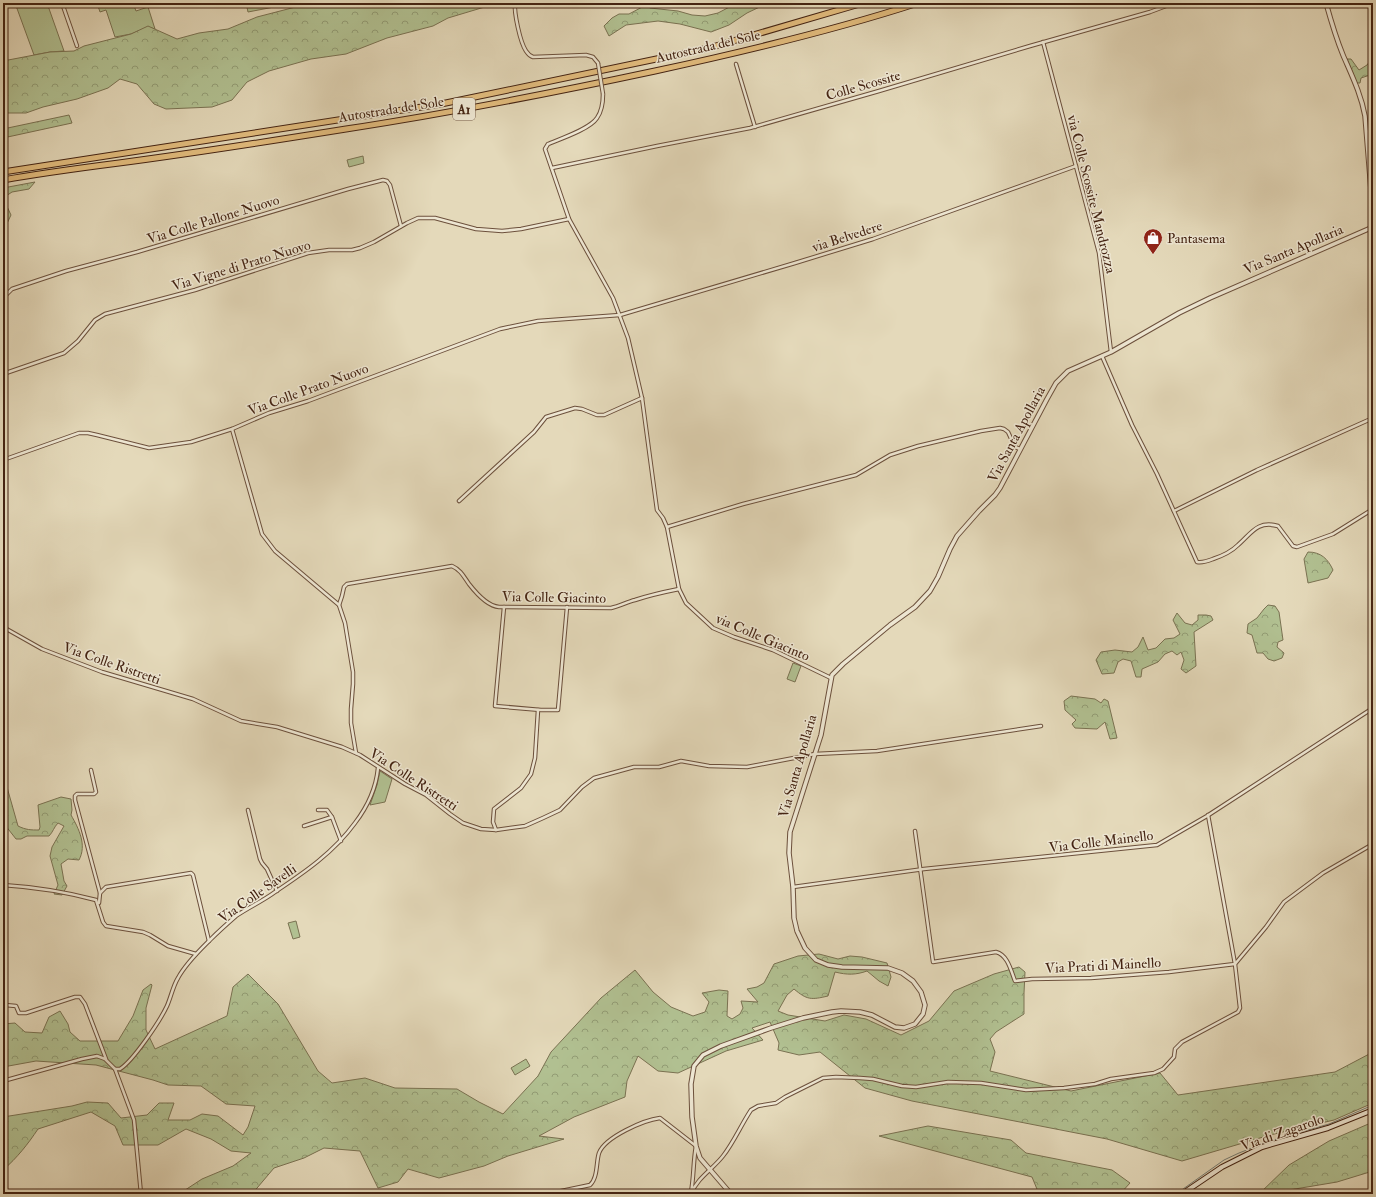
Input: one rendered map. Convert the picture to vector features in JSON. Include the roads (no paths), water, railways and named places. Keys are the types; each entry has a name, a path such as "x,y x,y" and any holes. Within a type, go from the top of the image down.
{"highway":[{"name":"Autostrada del Sole","path":"3,172 441,104 709,48 863,3"},
{"name":"Autostrada del Sole","path":"3,180 41,173 347,129 474,108 568,90 770,44 874,17 918,3"}],"main road":[{"name":"Via di Zagarolo","path":"1182,1194 1222,1167 1262,1147 1316,1132 1373,1110"}],"street":[{"path":"62,3 77,46"},
{"path":"515,3 516,18 524,47 528,54 533,57 586,55 593,57 598,63 603,94 601,109 595,121 571,135 546,146 545,149 569,218 607,286 628,338 642,398 657,510 667,527 679,589"},
{"name":"Colle Scossite","path":"552,168 756,126 1150,12 1174,3"},
{"path":"1326,3 1336,38 1356,82 1362,101 1365,116 1373,215"},
{"name":"via Colle Scossite Mandrozza","path":"1043,42 1099,253 1111,352"},
{"path":"736,64 756,126"},
{"name":"via Belvedere","path":"620,315 867,241 1076,166"},
{"name":"Via Colle Pallone Nuovo","path":"3,298 12,289 66,271 137,252 383,180 390,184 400,226"},
{"name":"Via Vigne di Prato Nuovo","path":"3,374 64,353 78,342 97,319 108,312 195,290 308,252 352,250 360,248 383,238 400,226 418,218 435,218 476,229 502,231 521,229 569,218"},
{"name":"Via Santa Apollaria","path":"732,1194 700,1158 696,1146 692,1117 691,1084 694,1066 703,1055 721,1046 771,1028 803,1018 832,1012 860,1012 872,1015 895,1027 904,1028 915,1024 923,1014 925,1005 921,992 913,981 902,973 888,968 834,966 822,963 814,958 803,944 795,926 794,887 790,855 790,832 822,728 830,678 843,664 890,625 915,607 930,590 938,577 957,536 995,495 1047,398 1058,381 1070,370 1111,352 1198,303 1373,227"},
{"name":"Via Colle Prato Nuovo","path":"3,460 79,433 92,434 150,448 191,442 510,326 568,318 620,315"},
{"path":"1102,356 1132,425 1157,474 1197,562 1213,559 1228,552 1238,545 1252,531 1259,527 1270,525 1278,526 1292,546 1297,547 1333,534 1373,509"},
{"path":"459,501 534,432 542,420 547,416 575,408 597,415 604,415 642,398"},
{"path":"1174,511 1257,470 1373,418"},
{"path":"232,428 262,534 275,551 339,604 345,623 353,672 354,684 351,715 356,753"},
{"path":"667,527 750,502 856,475 890,455 918,446 981,430 1004,429 1008,432 1015,447 1020,449"},
{"name":"Via Colle Giacinto","path":"339,604 343,588 347,584 448,566 452,566 459,570 471,586 490,604 496,606 603,608 620,606 639,599 679,589"},
{"name":"via Colle Giacinto","path":"679,589 686,603 713,628 723,633 773,650 830,678"},
{"path":"504,606 494,706 538,710 558,710 567,607"},
{"name":"Via Colle Ristretti","path":"3,628 42,648 102,672 197,700 241,721 278,728 342,747 373,762 378,768 426,795 463,823 481,829 496,830 525,826 560,810 587,782 594,778 634,767 659,767 681,761 709,766 746,767 815,754 876,751 1041,726"},
{"name":"Via Colle Mainello","path":"794,887 920,870 1156,846 1208,815 1373,708"},
{"path":"496,830 493,822 494,809 527,781 533,770 538,710"},
{"name":"Via Colle Savelli","path":"115,1069 120,1069 126,1065 156,1026 167,1005 177,980 196,954 236,916 277,891 316,863 341,841 366,808 372,795 378,768"},
{"path":"91,770 96,792 94,794 77,794 75,796 75,800 100,893 99,906"},
{"path":"248,810 260,859 267,869 277,891"},
{"path":"318,810 327,810 332,817 341,841"},
{"path":"691,1194 698,1183 728,1150 753,1109 758,1106 774,1104 823,1078 836,1077 873,1079 916,1088 948,1082 981,1083 1036,1090 1079,1087 1111,1079 1157,1072 1162,1069 1174,1057 1175,1049 1182,1042 1238,1012 1240,1008 1235,964 1208,815"},
{"path":"304,826 332,817"},
{"path":"915,831 920,870"},
{"path":"1235,964 1266,927 1284,902 1323,874 1373,844"},
{"name":"Via Prati di Mainello","path":"920,870 932,960 934,962 998,952 1005,958 1016,981 1032,979 1091,978 1166,972 1235,964"},
{"path":"100,893 102,890 110,886 191,873 193,875 209,941"},
{"path":"3,885 75,895 96,900 103,922 108,927 143,932 168,946 196,954"},
{"path":"5,1005 16,1006 19,1013 26,1013 76,996 80,997 85,1004 104,1050 106,1060"},
{"path":"3,1081 82,1059 97,1056 106,1060 115,1069 134,1122 141,1194"},
{"path":"547,1194 588,1186 591,1184 593,1181 599,1152 604,1145 620,1134 649,1120 660,1118 696,1146 694,1156 694,1180 691,1194"}],"waterway":[{"path":"1176,1194 1224,1160 1239,1153 1270,1141 1329,1124 1373,1105"}],"place":[{"name":"Pantasema","path":"1153,255"}]}
